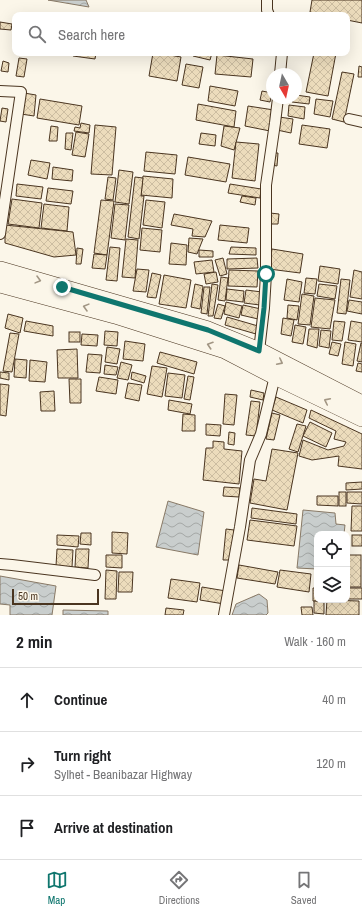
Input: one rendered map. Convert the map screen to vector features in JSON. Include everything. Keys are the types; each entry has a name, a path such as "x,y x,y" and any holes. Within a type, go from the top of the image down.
{"main road":[{"path":"0,270 208,330 259,351 362,404"},
{"path":"0,284 116,315 225,350 362,418"}],"street":[{"path":"267,0 268,12"},
{"path":"281,68 282,56"},
{"path":"0,90 21,92 0,234"},
{"path":"259,351 266,274 266,184 277,104"},
{"path":"348,120 362,122"},
{"path":"224,615 250,460 261,434 275,376"},
{"path":"0,564 95,575"}],"water":[{"path":"48,0 86,0 89,7"},
{"path":"168,501 204,512 198,555 156,547"},
{"path":"303,510 335,513 336,524 345,525 344,531 314,531 314,569 297,568"},
{"path":"0,576 56,586 52,615 10,615 10,605 0,604"},
{"path":"259,594 267,600 268,613 266,615 232,615 236,604"},
{"path":"63,610 108,611 108,615 63,615"}],"building":[{"path":"312,0 362,0 362,23 350,21 350,12 310,12"},
{"path":"0,22 12,24 11,30 0,29"},
{"path":"73,56 96,56 95,59"},
{"path":"152,56 181,57 177,81 149,76"},
{"path":"193,56 211,56 210,60"},
{"path":"217,56 253,59 251,77 215,74"},
{"path":"313,56 335,56 328,96 306,92"},
{"path":"19,58 27,59 24,77 16,76"},
{"path":"3,61 9,63 8,72 1,71"},
{"path":"186,64 203,67 199,88 182,85"},
{"path":"359,66 362,67 362,77 358,77"},
{"path":"342,72 354,74 344,122 332,119"},
{"path":"210,86 238,91 235,106 208,101"},
{"path":"262,91 266,92 266,101 260,100"},
{"path":"24,93 36,95 34,116 21,114"},
{"path":"302,96 310,97 309,104 302,103"},
{"path":"40,99 82,106 79,125 37,118"},
{"path":"316,99 333,101 330,117 314,114"},
{"path":"198,104 236,111 234,127 196,120"},
{"path":"289,105 305,107 304,119 288,116"},
{"path":"248,106 274,110 270,131 245,126"},
{"path":"2,108 8,109 6,122 0,121"},
{"path":"279,117 293,119 291,133 277,130"},
{"path":"81,123 90,125 89,133 74,131 75,127 80,128"},
{"path":"95,125 116,127 112,175 91,174"},
{"path":"302,125 330,129 327,148 299,144"},
{"path":"51,126 58,127 57,141 49,141"},
{"path":"224,126 240,128 234,150 221,146"},
{"path":"76,132 89,134 85,157 72,155"},
{"path":"66,133 73,133 71,150 65,149"},
{"path":"201,133 216,135 215,146 199,144"},
{"path":"236,142 259,144 255,181 232,178"},
{"path":"146,152 177,155 175,174 144,171"},
{"path":"273,153 278,153 277,166 272,165"},
{"path":"188,157 230,164 226,182 185,175"},
{"path":"31,160 50,163 47,179 28,175"},
{"path":"53,167 73,170 72,181 52,179"},
{"path":"119,170 133,172 129,204 115,202"},
{"path":"143,176 173,179 172,198 141,195"},
{"path":"108,177 116,178 113,200 105,199"},
{"path":"135,177 143,178 141,196 144,196 139,239 128,237"},
{"path":"17,184 43,187 41,199 16,196"},
{"path":"230,184 261,189 260,198 228,193"},
{"path":"48,188 73,191 71,204 46,201"},
{"path":"242,196 256,198 255,205 240,202"},
{"path":"12,199 42,203 39,228 8,224"},
{"path":"101,200 114,201 107,255 94,253"},
{"path":"146,200 165,202 162,228 143,225"},
{"path":"44,204 69,207 67,231 41,228"},
{"path":"115,204 129,205 125,240 111,238"},
{"path":"270,213 279,214 278,224 269,224"},
{"path":"174,214 212,221 205,237 192,236 193,229 171,225"},
{"path":"5,225 73,232 76,255 54,257 5,243"},
{"path":"220,225 249,228 247,243 218,240"},
{"path":"142,228 162,230 160,252 140,250"},
{"path":"189,238 203,239 197,254 188,252"},
{"path":"126,239 138,240 135,278 122,277"},
{"path":"171,243 187,245 186,265 169,264"},
{"path":"110,247 120,248 117,281 106,280"},
{"path":"231,247 256,248 256,255 229,254"},
{"path":"77,248 83,249 81,264 76,264"},
{"path":"272,249 303,254 300,273 269,269"},
{"path":"199,250 213,251 213,257 199,257"},
{"path":"94,254 107,255 105,269 92,268"},
{"path":"223,258 227,274 220,276 215,260"},
{"path":"257,258 258,268 227,269 227,259"},
{"path":"212,260 214,272 196,274 194,262"},
{"path":"320,266 340,269 338,284 318,281"},
{"path":"137,269 149,270 146,292 133,291"},
{"path":"229,270 258,271 257,287 228,286"},
{"path":"354,270 362,272 362,299 350,297"},
{"path":"216,272 218,282 206,284 204,274"},
{"path":"152,273 161,275 156,298 147,297"},
{"path":"164,275 191,280 186,308 159,304"},
{"path":"221,277 228,278 225,301 218,300"},
{"path":"306,278 317,279 315,294 304,293"},
{"path":"287,279 302,282 299,302 284,300"},
{"path":"341,279 350,280 346,314 337,313"},
{"path":"195,284 203,286 200,309 191,307"},
{"path":"212,284 218,285 213,316 208,316"},
{"path":"319,284 337,286 335,299 317,296"},
{"path":"204,287 210,287 207,314 201,313"},
{"path":"227,289 244,291 243,302 226,300"},
{"path":"246,290 262,292 260,305 244,303"},
{"path":"302,294 314,296 310,325 298,324"},
{"path":"315,298 335,300 330,329 311,327"},
{"path":"349,300 362,302 362,314 347,311"},
{"path":"226,302 242,306 239,318 224,314"},
{"path":"218,304 225,306 221,319 214,318"},
{"path":"243,305 261,309 258,319 241,315"},
{"path":"288,305 299,306 297,320 287,318"},
{"path":"8,314 23,318 20,333 5,328"},
{"path":"227,317 258,326 256,334 225,325"},
{"path":"283,318 294,320 291,336 281,334"},
{"path":"26,321 53,326 53,336 24,331"},
{"path":"334,321 345,322 342,341 332,340"},
{"path":"351,321 362,323 362,342 348,340"},
{"path":"295,325 306,327 303,344 292,342"},
{"path":"309,329 319,329 317,348 307,345"},
{"path":"321,330 331,331 329,348 319,346"},
{"path":"105,331 118,332 117,346 104,345"},
{"path":"69,332 80,332 80,342 69,342"},
{"path":"10,333 19,334 12,372 3,371"},
{"path":"82,334 98,335 97,346 81,345"},
{"path":"125,341 145,344 143,361 123,359"},
{"path":"332,342 341,344 338,356 329,354"},
{"path":"345,342 356,344 353,366 342,364"},
{"path":"362,343 362,362 357,361"},
{"path":"107,347 120,349 117,364 105,362"},
{"path":"77,349 78,378 58,378 57,350"},
{"path":"160,352 197,362 194,374 157,363"},
{"path":"88,354 102,355 100,373 86,372"},
{"path":"15,359 27,360 26,378 14,377"},
{"path":"30,360 47,362 45,382 29,381"},
{"path":"121,362 132,365 128,380 117,378"},
{"path":"358,363 362,364 362,372 356,371"},
{"path":"105,365 118,367 116,375 104,374"},
{"path":"152,366 167,368 162,397 147,394"},
{"path":"0,372 9,373 9,380 0,378"},
{"path":"132,372 146,376 144,383 131,379"},
{"path":"168,373 185,375 182,398 165,396"},
{"path":"188,376 194,377 190,400 184,399"},
{"path":"99,377 118,380 116,394 96,391"},
{"path":"69,379 81,379 81,403 70,403"},
{"path":"128,383 142,385 139,401 125,398"},
{"path":"0,384 9,385 6,416 0,415"},
{"path":"251,390 264,393 263,400 250,397"},
{"path":"54,391 55,411 41,411 40,392"},
{"path":"225,394 237,395 234,425 223,424"},
{"path":"276,397 307,410 303,423 272,410"},
{"path":"169,400 192,404 190,414 168,410"},
{"path":"251,401 260,402 256,436 246,435"},
{"path":"311,410 362,434 362,469 338,466 339,456 312,460 299,456 303,440 328,450 344,446 346,442 334,439 336,431 309,418"},
{"path":"272,413 280,415 274,440 266,439"},
{"path":"183,414 195,415 195,431 182,431"},
{"path":"310,422 332,433 326,447 303,436"},
{"path":"206,424 221,425 220,436 206,435"},
{"path":"297,424 306,426 298,452 289,449"},
{"path":"229,432 235,433 234,445 228,444"},
{"path":"213,441 224,442 224,449 242,451 239,484 203,480 206,448 213,448"},
{"path":"272,449 298,453 287,510 250,503 254,479 266,481"},
{"path":"362,482 362,489 346,490 346,483"},
{"path":"224,487 240,488 239,497 223,496"},
{"path":"339,492 346,492 346,506 339,506"},
{"path":"347,492 362,492 362,504 347,503"},
{"path":"317,496 338,496 338,506 317,505"},
{"path":"352,506 362,506 362,531 351,531"},
{"path":"252,508 297,514 296,524 251,518"},
{"path":"250,520 297,526 294,546 247,540"},
{"path":"226,529 234,530 231,560 223,560"},
{"path":"112,532 128,533 127,554 112,553"},
{"path":"81,533 91,533 91,545 80,544"},
{"path":"57,535 79,536 78,547 57,545"},
{"path":"352,535 362,535 362,546 352,546"},
{"path":"57,549 73,550 72,567 56,566"},
{"path":"76,549 89,549 88,568 75,567"},
{"path":"106,555 122,555 122,568 106,567"},
{"path":"350,555 361,555 361,587 350,587"},
{"path":"239,565 278,572 275,584 237,578"},
{"path":"106,570 117,571 116,599 105,599"},
{"path":"280,570 311,574 309,592 277,587"},
{"path":"119,572 133,572 132,592 118,592"},
{"path":"171,579 200,583 197,602 168,598"},
{"path":"202,587 226,591 224,604 200,600"},
{"path":"313,588 314,588 314,601"},
{"path":"350,588 362,588 362,599 350,599"},
{"path":"350,601 359,601 359,615 326,615 327,603 350,603"},
{"path":"314,603 324,603 324,614 314,613"},
{"path":"301,607 312,607 313,615 302,615"},
{"path":"166,608 184,610 183,615 165,615"}],"route":[{"path":"62,287 208,330 259,351 266,274"}]}
